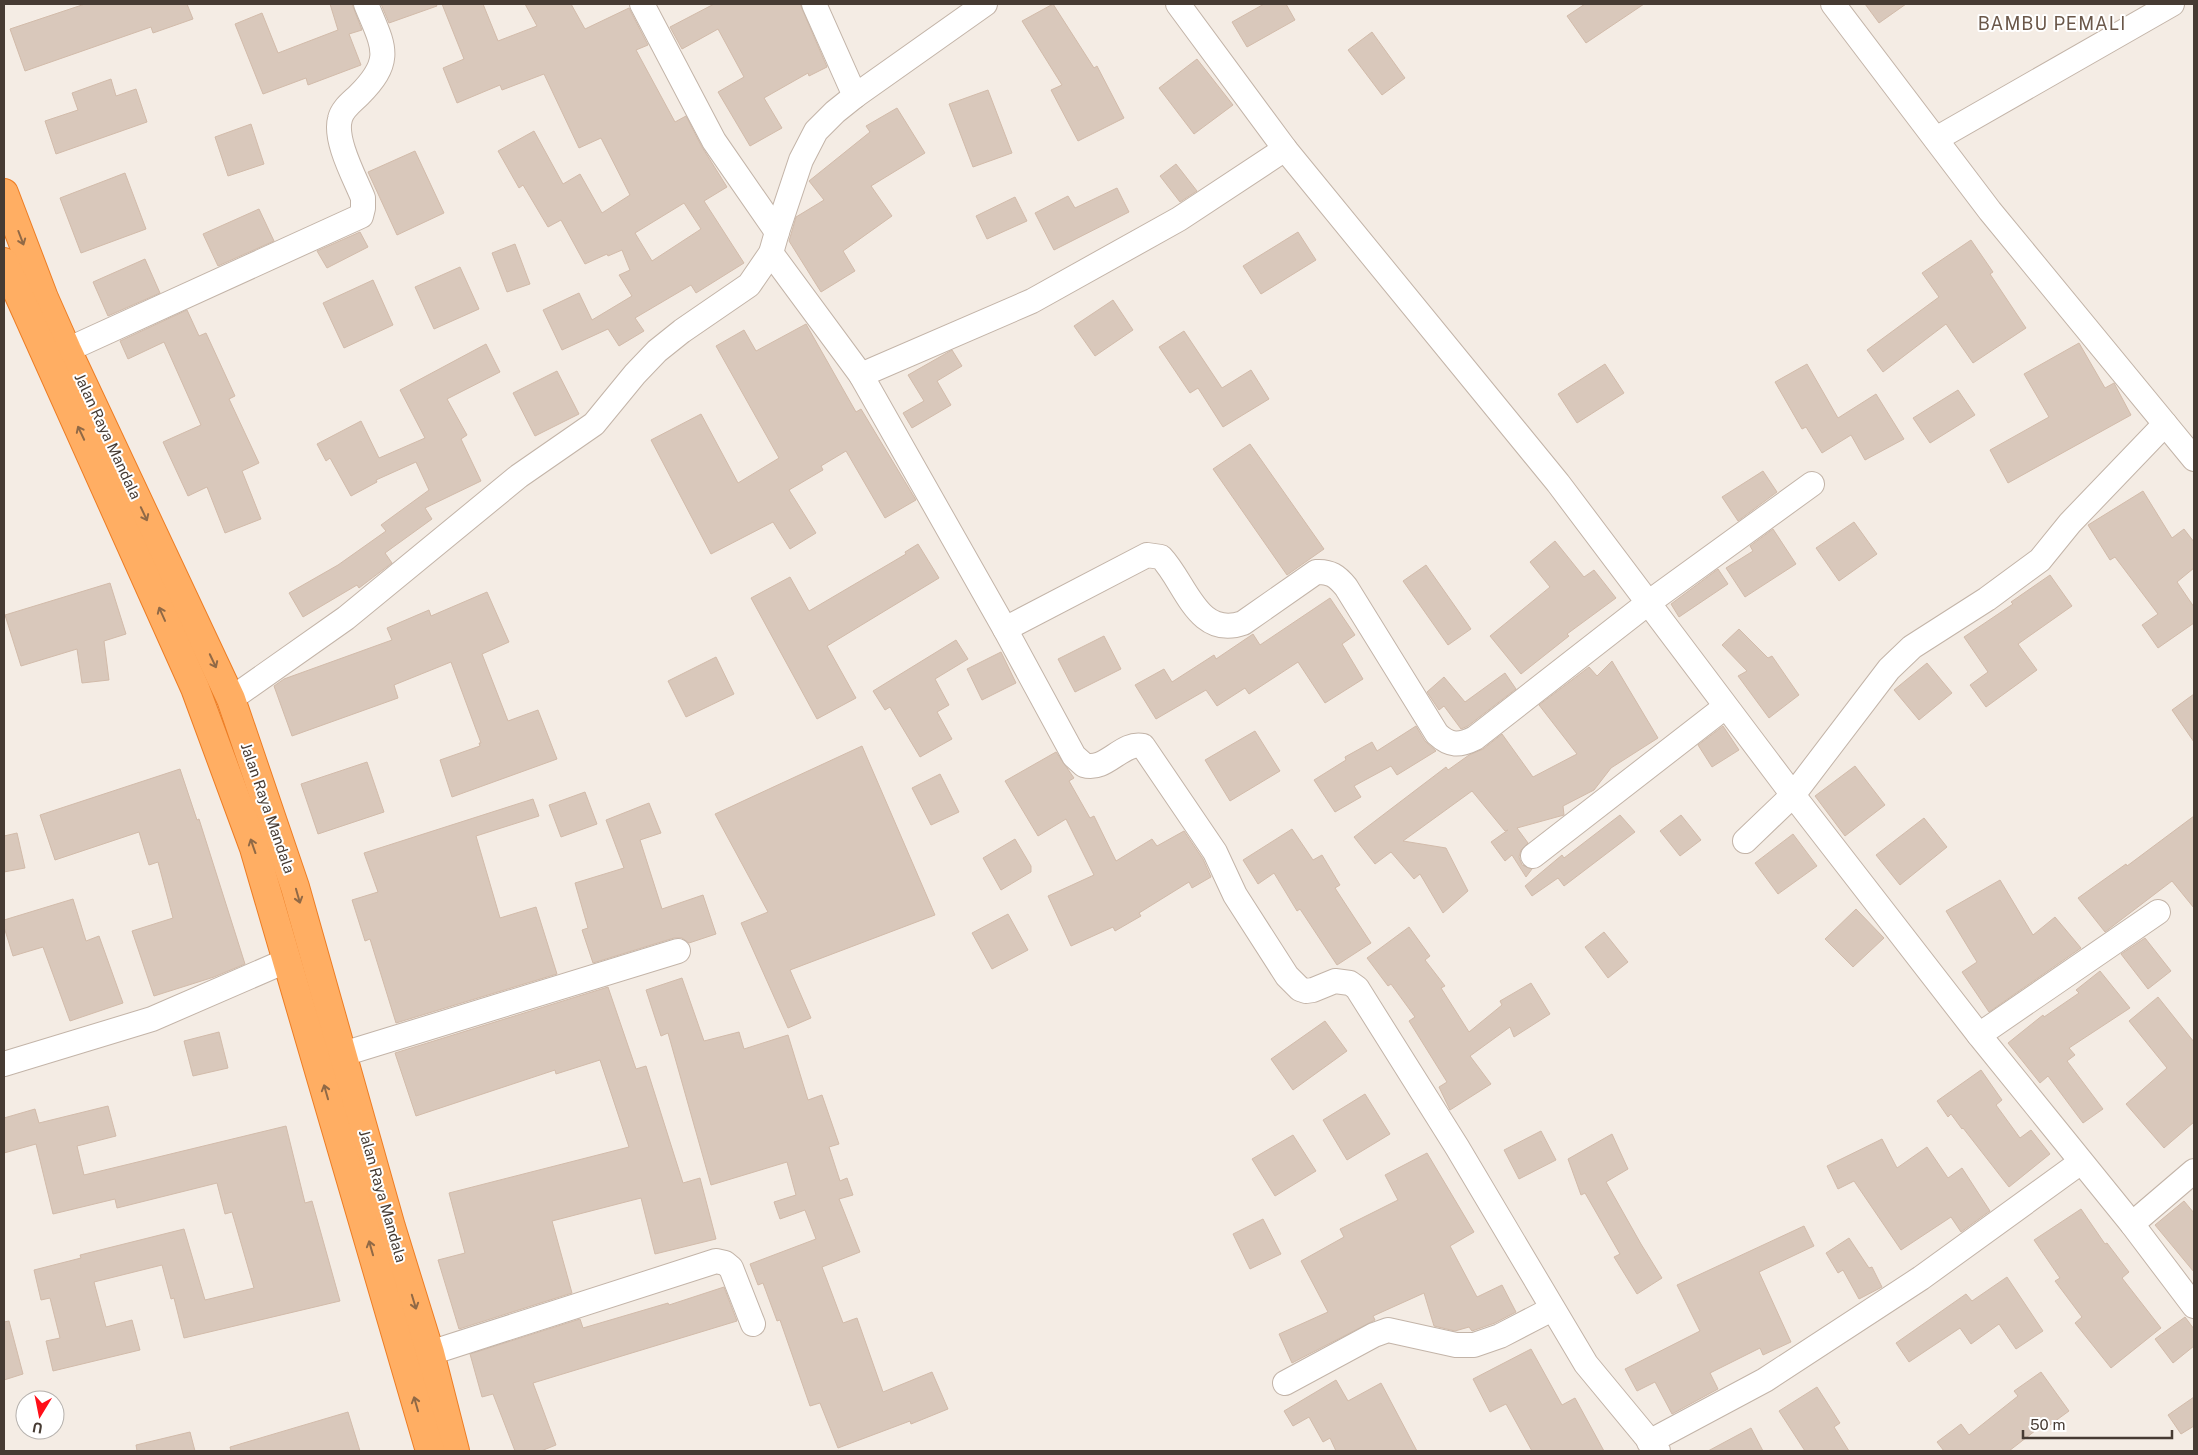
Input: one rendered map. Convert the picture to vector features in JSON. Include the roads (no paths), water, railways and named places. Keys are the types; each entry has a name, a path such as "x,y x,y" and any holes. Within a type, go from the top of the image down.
{"highway":[{"name":"Jalan Raya Mandala","path":"4,192 44,298 67,350 106,459 195,688 254,848 430,1451"},
{"name":"Jalan Raya Mandala","path":"4,262 231,699 295,886 391,1227 430,1353 455,1451"}],"street":[{"path":"67,350 361,216 363,198 338,131 340,118 346,107 372,82 381,66 384,52 366,4"},
{"path":"642,4 714,142 774,243 861,375 1005,629 1074,756 1080,762 1089,766 1097,766 1139,745 1147,750 1215,852 1235,895 1287,976 1300,989 1306,991 1335,981 1344,980 1357,988 1457,1147 1586,1364 1654,1446 1764,1380 1921,1278 2081,1162"},
{"path":"814,4 855,96"},
{"path":"231,699 346,618 520,476 594,424 635,374 657,351 682,331 749,285 774,243 802,160 816,132 834,112 855,96 985,4"},
{"path":"1178,4 1285,149 1558,483 1793,795 1979,1035 2132,1224 2194,1306"},
{"path":"1833,4 1990,211 2194,459"},
{"path":"1936,139 2172,4"},
{"path":"861,375 1032,301 1178,219 1285,149"},
{"path":"1745,841 1793,795 1889,669 1912,647 1987,599 2040,560 2070,524 2165,424"},
{"path":"1005,629 1147,555 1161,557 1199,612 1208,620 1222,626 1232,626 1243,622 1316,572 1330,572 1346,587 1437,734 1446,742 1461,744 1475,738 1648,603 1812,484"},
{"path":"1533,856 1725,707"},
{"path":"1979,1035 2158,912"},
{"path":"343,1054 678,951"},
{"path":"4,1064 152,1019 288,960"},
{"path":"2132,1224 2194,1171"},
{"path":"430,1353 716,1261 725,1263 731,1268 753,1324"},
{"path":"1285,1382 1374,1335 1388,1330 1456,1345 1474,1345 1500,1336 1552,1309"}],"district":[{"name":"BAMBU PEMALI","path":"2052,23"}]}
